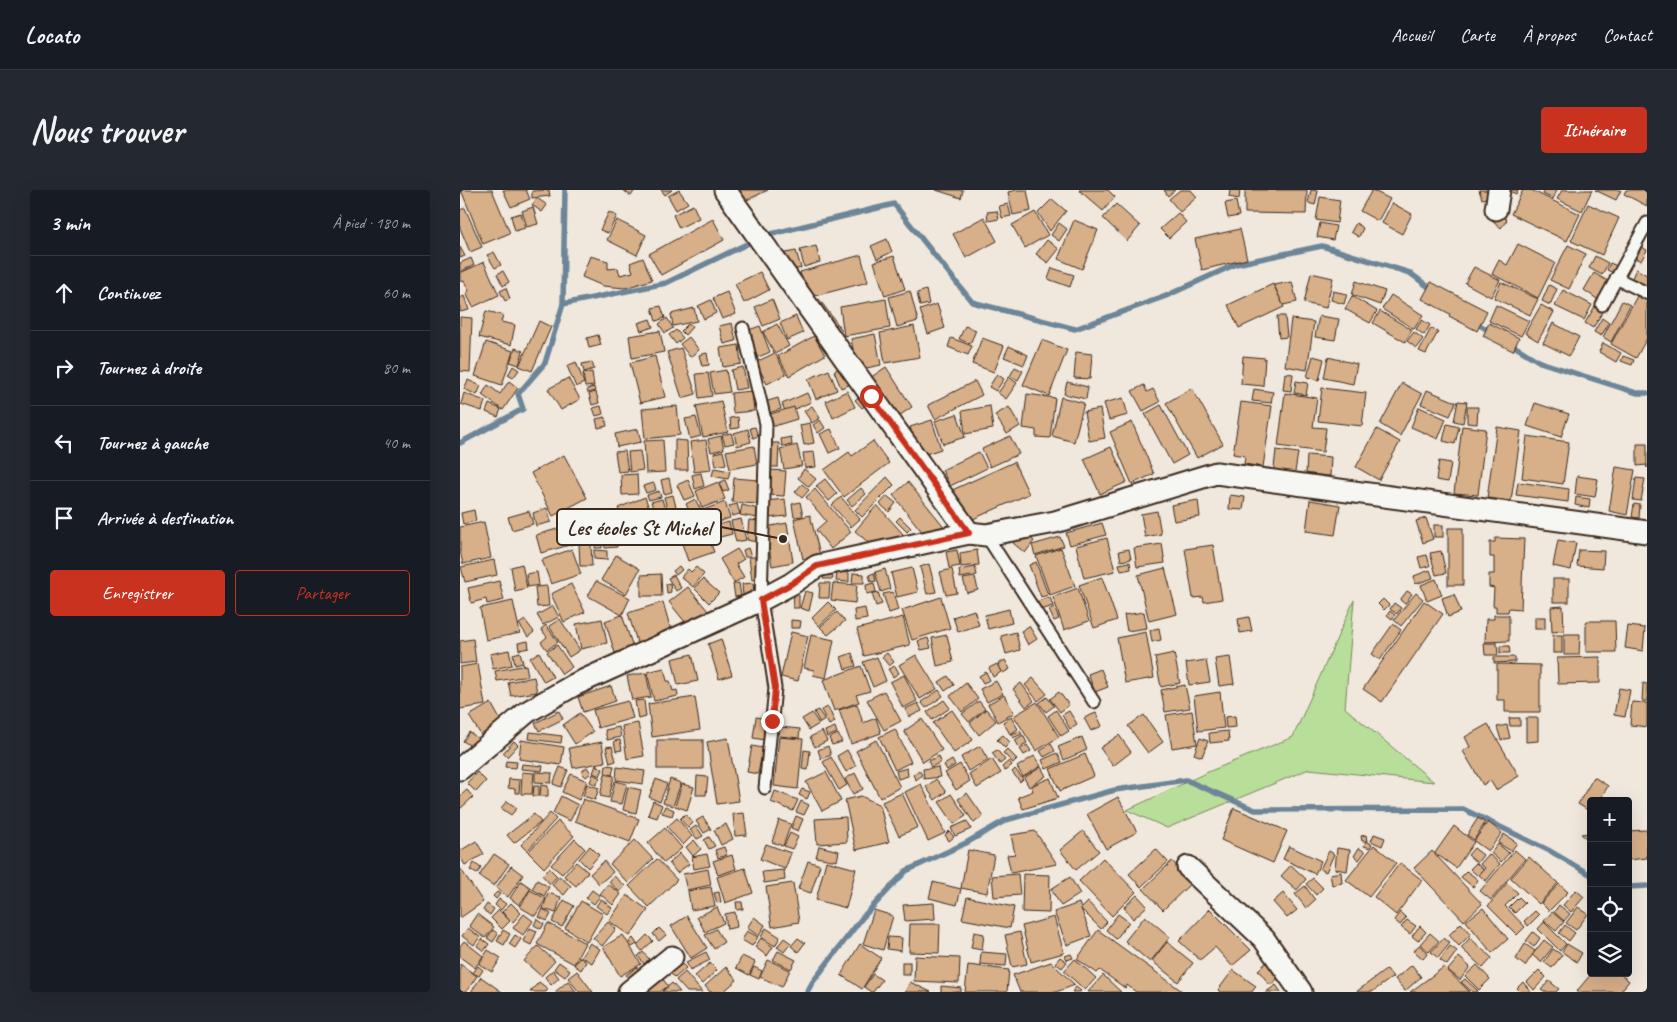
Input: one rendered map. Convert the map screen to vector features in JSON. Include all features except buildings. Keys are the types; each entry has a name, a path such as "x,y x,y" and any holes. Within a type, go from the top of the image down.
{"street":[{"path":"725,190 977,534"},
{"path":"460,769 527,712 574,686 761,600 791,584 817,566 977,534 1054,522 1216,473 1647,532"},
{"path":"1188,867 1264,939 1301,992"},
{"path":"630,992 672,957"}],"lane":[{"path":"1602,305 1647,224"},
{"path":"1616,278 1647,293"},
{"path":"743,328 766,424 761,600 775,688 765,788"},
{"path":"977,534 1094,702"}],"green space":[{"path":"1354,600 1345,708 1434,782 1309,769 1167,828 1127,810 1208,772 1293,737"}],"waterway":[{"path":"565,190 563,304 666,283 755,240"},
{"path":"763,236 894,204 972,302 1075,329 1166,296 1236,264 1322,246 1410,273 1434,291"},
{"path":"460,443 523,409 518,394 545,363 563,304"},
{"path":"1473,321 1491,332"},
{"path":"1509,343 1540,362 1637,393 1647,393"},
{"path":"807,992 862,918 906,871 966,843 1006,820 1115,790 1186,780 1255,810 1463,809 1550,851 1587,873"},
{"path":"1632,887 1647,886"}],"place":[{"name":"Les écoles St Michel","path":"783,539"}],"route":[{"path":"772,721 775,688 761,600 791,584 817,566 969,533 871,396"}]}
